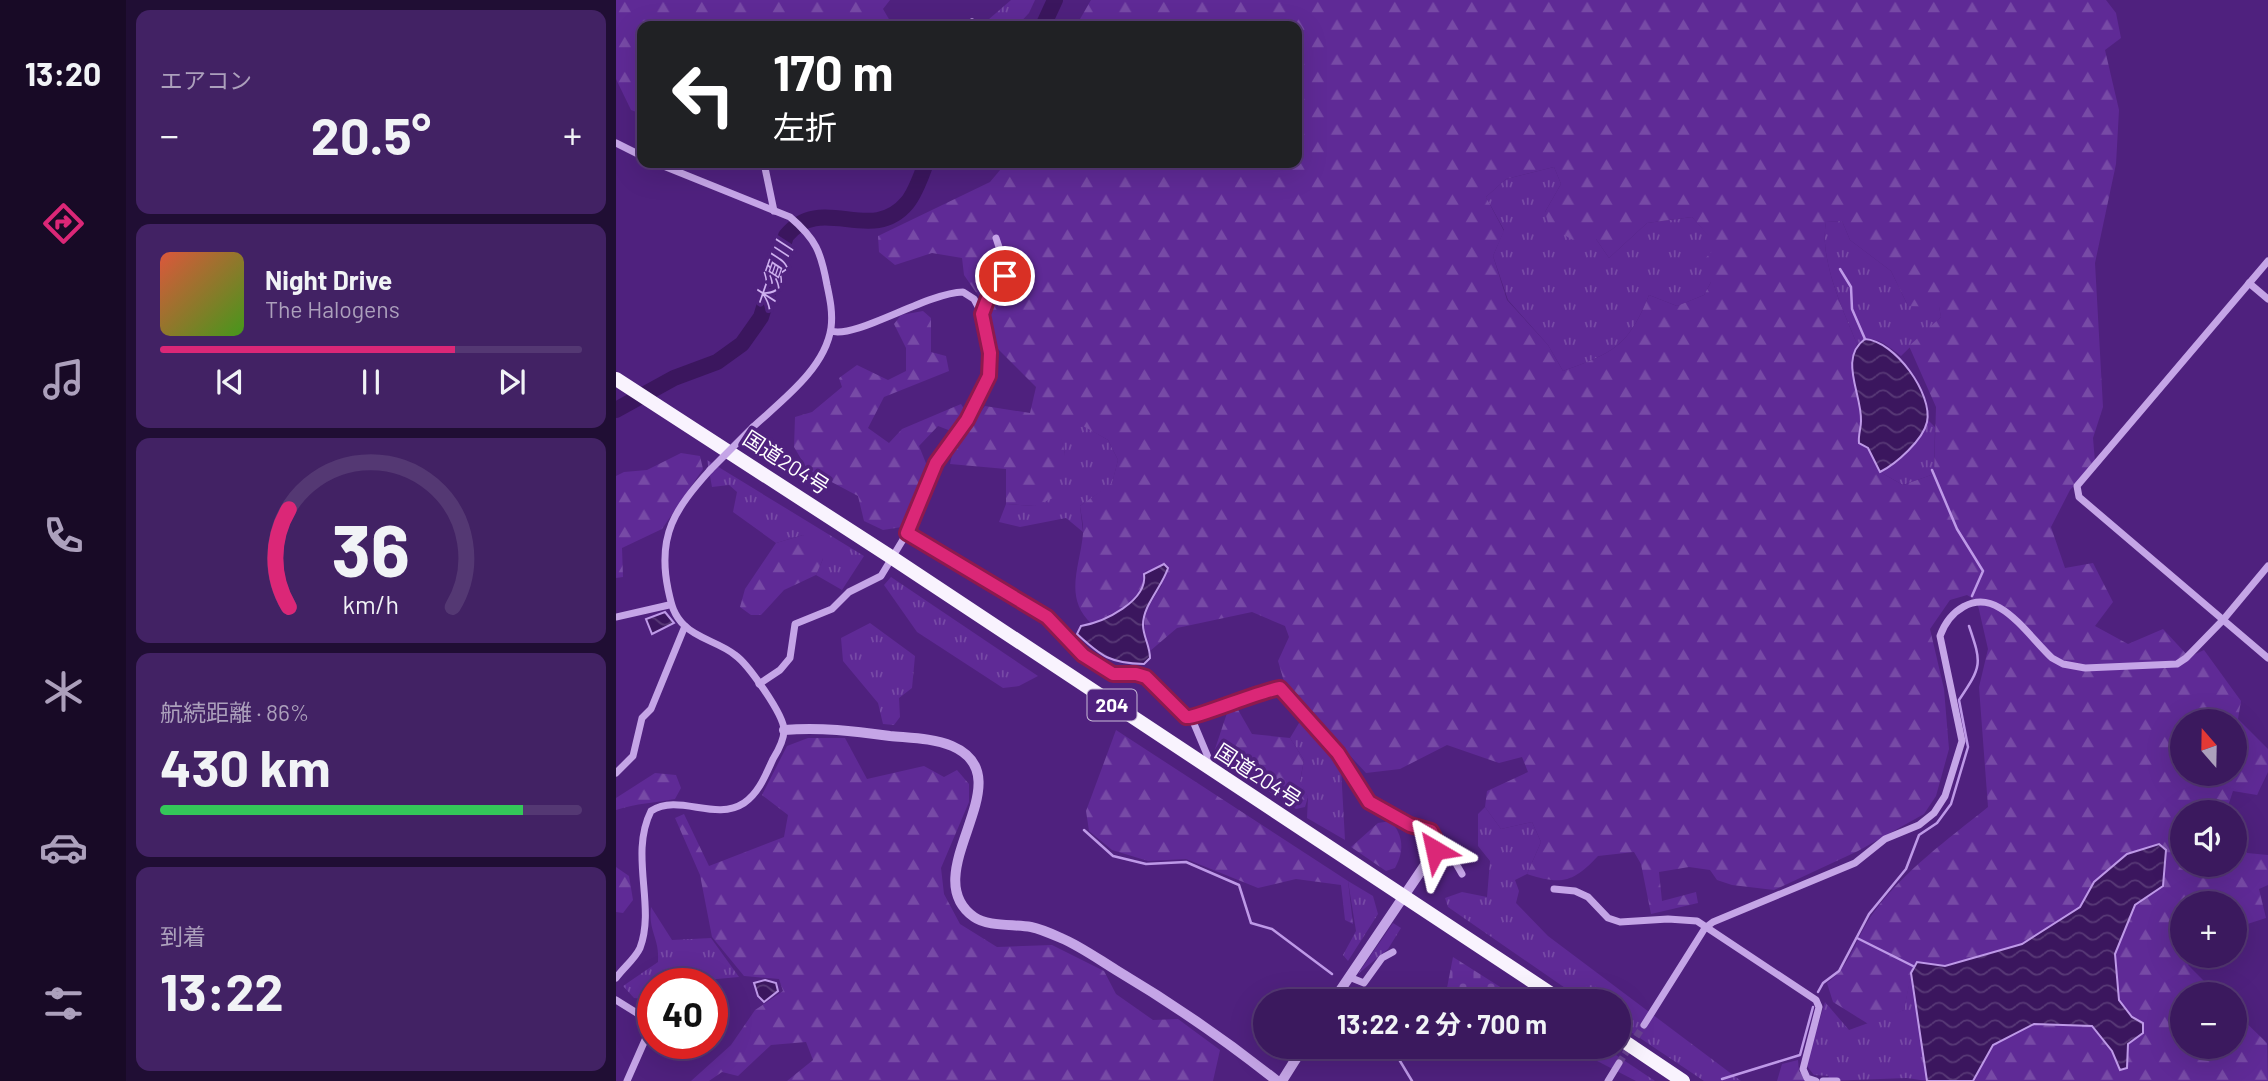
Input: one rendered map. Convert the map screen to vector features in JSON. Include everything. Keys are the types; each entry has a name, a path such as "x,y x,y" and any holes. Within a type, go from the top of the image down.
{"highway":[{"name":"国道204号","path":"618,380 891,557 1544,989"},
{"path":"1631,1046 1683,1081"}],"street":[{"path":"616,143 637,154"},
{"path":"616,978 638,952 643,938 641,858 646,820 651,811 671,804 718,810 744,803 758,789 785,730 782,720 759,684 737,656 685,626 669,605 663,548 670,527 689,494 804,377 817,360 831,331 831,307 824,272 817,247 808,233 790,217 668,168"},
{"path":"765,168 774,211"},
{"path":"982,314 988,298 1007,271 996,238"},
{"path":"2268,261 2077,486 2079,497 2268,658"},
{"path":"2249,283 2268,299"},
{"path":"759,684 780,670 790,658 795,624 832,609 849,592 873,583 881,576 907,533 936,463 967,420 989,376 990,353 982,314 974,299 963,292 950,293 851,332 831,331"},
{"path":"907,533 1047,617 1083,655 1113,674 1146,677 1186,717 1192,719 1224,704 1280,688 1338,753 1369,802 1404,821 1431,831 1437,843 1447,848 1462,874"},
{"path":"1644,1025 1705,928 1855,863 1885,839 1919,825 1934,813 1945,796 1961,751 1940,636 1946,620 1956,609 1985,603 2001,608 2052,658 2063,664 2085,668 2177,664 2223,620 2268,566"},
{"path":"616,617 669,605"},
{"path":"616,773 633,756 642,718 651,709 685,626"},
{"path":"1192,719 1208,757 1208,768"},
{"path":"785,730 816,727 936,741 956,747 972,764 979,782 979,801 956,861 955,882 961,901 973,917 985,922 1034,927 1063,939 1208,1026 1279,1081 1295,1059"},
{"path":"1342,989 1437,843"},
{"path":"1554,889 1575,891 1588,897 1608,918 1620,922 1668,919 1697,921 1816,1000 1819,1007 1803,1069 1807,1078 1816,1081"},
{"path":"1349,977 1364,984 1382,958 1393,952"},
{"path":"616,1000 640,1015 649,1031 627,1081"},
{"path":"1608,1081 1619,1063"},
{"path":"1823,1081 1837,1081"}],"green space":[{"path":"616,0 890,0 883,9 890,21 637,21 637,112 631,110 616,79"},
{"path":"1011,0 1035,0 1022,21 987,21"},
{"path":"1091,0 2106,0 2116,13 2121,38 2105,50 2119,110 2116,164 2095,263 2103,407 2093,438 2095,462 2070,490 2051,527 2065,568 2093,563 2113,602 2095,626 2128,644 2163,629 2189,657 2204,650 2241,701 2240,709 2170,709 2170,786 2247,786 2247,728 2268,749 2268,772 2257,795 2233,791 2230,800 2170,800 2170,877 2247,877 2247,853 2268,855 2268,885 2259,889 2266,918 2247,924 2247,891 2170,891 2170,968 2191,968 2205,982 2170,982 2170,1059 2247,1059 2247,1024 2267,1043 2268,1081 1973,1081 1993,1045 2035,1024 2092,1026 2112,1051 2120,1069 2128,1044 2143,1033 2119,1000 2115,954 2135,905 2163,886 2094,882 2080,907 2022,944 1945,966 1917,962 1913,966 1904,1010 1870,1025 1833,1002 1827,983 1848,959 1874,912 1913,869 1988,807 1979,687 1988,649 1977,601 1967,595 1950,600 1930,629 1944,689 1949,749 1936,796 1924,814 1858,851 1774,890 1732,885 1717,880 1710,870 1689,867 1659,872 1662,901 1696,892 1698,903 1651,914 1641,864 1634,852 1598,856 1581,872 1566,879 1549,880 1527,874 1541,842 1532,822 1501,829 1485,807 1487,791 1528,772 1522,757 1499,763 1447,745 1400,769 1366,773 1285,685 1278,661 1289,637 1285,626 1252,612 1177,628 1150,651 1145,631 1146,616 1162,585 1147,570 1141,591 1135,598 1092,624 1083,614 1076,593 1083,531 1080,506 1112,483 1118,460 1108,440 1067,417 1059,427 1065,454 1053,498 1035,506 1006,504 1006,469 950,464 954,446 985,406 1030,413 1036,387 994,345 986,307 964,275 962,258 932,253 895,265 879,252 878,236 990,182 1002,168 1302,168 1302,21 1079,21","holes":["1554,167 1561,184 1545,212 1549,226 1576,242 1596,239 1609,258 1647,223 1692,217 1717,246 1700,264 1711,282 1704,295 1677,306 1649,295 1634,326 1617,346 1595,359 1563,371 1548,345 1507,300 1493,256 1504,231 1486,197 1506,179","1842,221 1850,240 1891,271 1908,306 1939,307 1941,317 1909,346 1936,407 1934,474 1903,485 1880,472 1868,448 1859,443 1861,422 1851,361 1857,344 1829,268 1826,222"]},
{"path":"1554,167 1561,184 1545,212 1596,239 1609,258 1647,223 1692,217 1718,246 1711,282 1704,295 1677,306 1649,295 1634,326 1617,346 1595,359 1563,371 1548,345 1508,300 1493,256 1504,230 1486,197 1506,179"},
{"path":"1842,221 1850,240 1891,271 1908,306 1939,306 1941,317 1901,356 1875,340 1869,339 1857,344 1834,284 1826,252 1826,222"},
{"path":"923,311 931,318 931,352 946,356 949,371 884,397 868,428 889,443 902,429 961,404 966,412 951,431 938,426 919,446 930,473 902,527 883,530 864,521 858,496 807,469 794,447 795,417 812,412 842,387 839,378 857,365 888,380 906,371 906,348 894,324 901,315"},
{"path":"1067,416 1108,440 1118,460 1112,484 1080,506 1083,532 1066,518 1020,527 999,522 1006,504 1035,506 1065,454 1058,427"},
{"path":"1928,420 1935,427 1934,474 1903,485 1880,472 1923,434"},
{"path":"681,453 700,456 703,469 662,529 622,548 623,577 616,578 616,476 624,472 647,470"},
{"path":"707,460 864,556 842,590 816,575 823,559 803,535 776,543 733,512 737,492 729,485 712,487"},
{"path":"803,535 818,543 823,559 816,575 784,590 761,615 751,615 740,607 745,589 776,543"},
{"path":"891,577 1038,676 1019,686 1003,688 917,632 884,585"},
{"path":"870,623 915,656 912,688 899,698 900,717 894,725 883,724 878,703 843,661 841,638"},
{"path":"1229,707 1237,708 1252,734 1290,738 1304,760 1300,781 1308,797 1305,807 1296,809 1213,755"},
{"path":"1302,718 1341,768 1345,840 1307,818 1308,797 1300,782 1304,760 1290,738"},
{"path":"1116,730 1348,881 1353,924 1345,920 1341,885 1296,879 1258,888 1186,859 1148,861 1112,850 1089,831 1086,811"},
{"path":"808,738 845,738 867,779 924,766 944,777 957,770 969,784 969,802 941,868 944,894 960,924 997,947 1052,945 1104,971 1116,994 1153,1020 1178,1019 1220,1050 1213,1081 787,1081 813,1060 806,1042 771,1045 738,1076 722,1072 709,1081 691,1081 715,1059 728,1059 728,1048 755,1010 783,991 779,979 744,976 712,937 700,875 675,818 684,814 709,866 784,837 788,815 762,795 787,746"},
{"path":"655,773 676,775 681,788 675,799 616,810 616,798"},
{"path":"1485,807 1501,829 1532,822 1541,842 1527,874 1515,880 1519,891 1516,903 1548,936 1619,989 1567,989 1448,907 1445,898 1462,892 1487,897 1490,861 1478,846 1478,814"},
{"path":"1391,821 1400,838 1401,850 1395,868 1386,871 1351,847 1378,823"},
{"path":"616,867 629,876 633,900 623,913 616,912"},
{"path":"1348,881 1373,896 1378,914 1348,961 1343,955 1356,931"},
{"path":"651,907 672,940 711,938 739,977 728,978 728,968 649,968 658,962"},
{"path":"1393,923 1401,928 1388,949 1358,974"},
{"path":"1453,957 1503,989 1447,989"},
{"path":"1911,973 1927,1081 1907,1078 1827,1081 1829,1076 1814,1075 1806,1065 1825,1002 1849,1030 1904,1010"},
{"path":"637,976 637,998 634,998 623,986"},
{"path":"1631,998 1741,1081 1704,1081 1631,1032"},
{"path":"1593,1059 1622,1059 1655,1081 1636,1081"},
{"path":"1798,1060 1799,1071 1808,1081 1777,1081 1782,1064"}],"water":[{"path":"1865,339 1888,349 1910,371 1918,384 1927,410 1927,422 1915,444 1880,472 1868,448 1859,443 1861,421 1852,366 1857,347"},
{"path":"1164,564 1168,568 1144,618 1143,629 1150,658 1144,664 1107,657 1077,634 1081,626 1123,609 1139,593 1144,574"},
{"path":"665,612 674,623 652,634 646,619"},
{"path":"2159,844 2166,850 2163,886 2135,905 2115,954 2119,1000 2132,1017 2143,1023 2143,1033 2128,1044 2127,1068 2120,1070 2112,1051 2092,1026 2034,1024 1993,1045 1973,1081 1927,1081 1911,973 1917,962 1945,966 2022,944 2080,907 2094,882 2127,854"},
{"path":"765,980 776,983 778,991 764,1002 758,996 754,983"}],"waterway":[{"name":"木須川","path":"1045,21 1055,0"},
{"name":"木須川","path":"616,410 674,378 717,362 742,344 761,317 786,236 800,224 815,218 862,221 893,215 910,199 924,168"},
{"path":"1840,269 1851,287 1852,309 1865,339"},
{"path":"1932,470 1957,529 1983,571 1972,596"},
{"path":"1818,992 1823,983 1839,971 1869,914 1906,869 1919,835 1937,823 1951,804 1968,747 1959,700 1978,664 1969,626"},
{"path":"1084,830 1113,856 1146,864 1186,862 1239,885 1251,923 1272,929 1332,974"},
{"path":"1857,938 1913,966"},
{"path":"1722,1079 1800,1055 1813,1007"},
{"path":"1399,1059 1412,1081"}],"tunnel":[{"path":"1619,1063 1644,1025"}],"route":[{"path":"1005,276 988,298 982,314 990,353 989,376 967,420 936,463 907,533 1047,617 1083,655 1113,674 1146,677 1186,717 1192,719 1202,716 1224,704 1280,688 1338,753 1369,802 1410,825 1431,831 1437,843 1435,850"}]}
